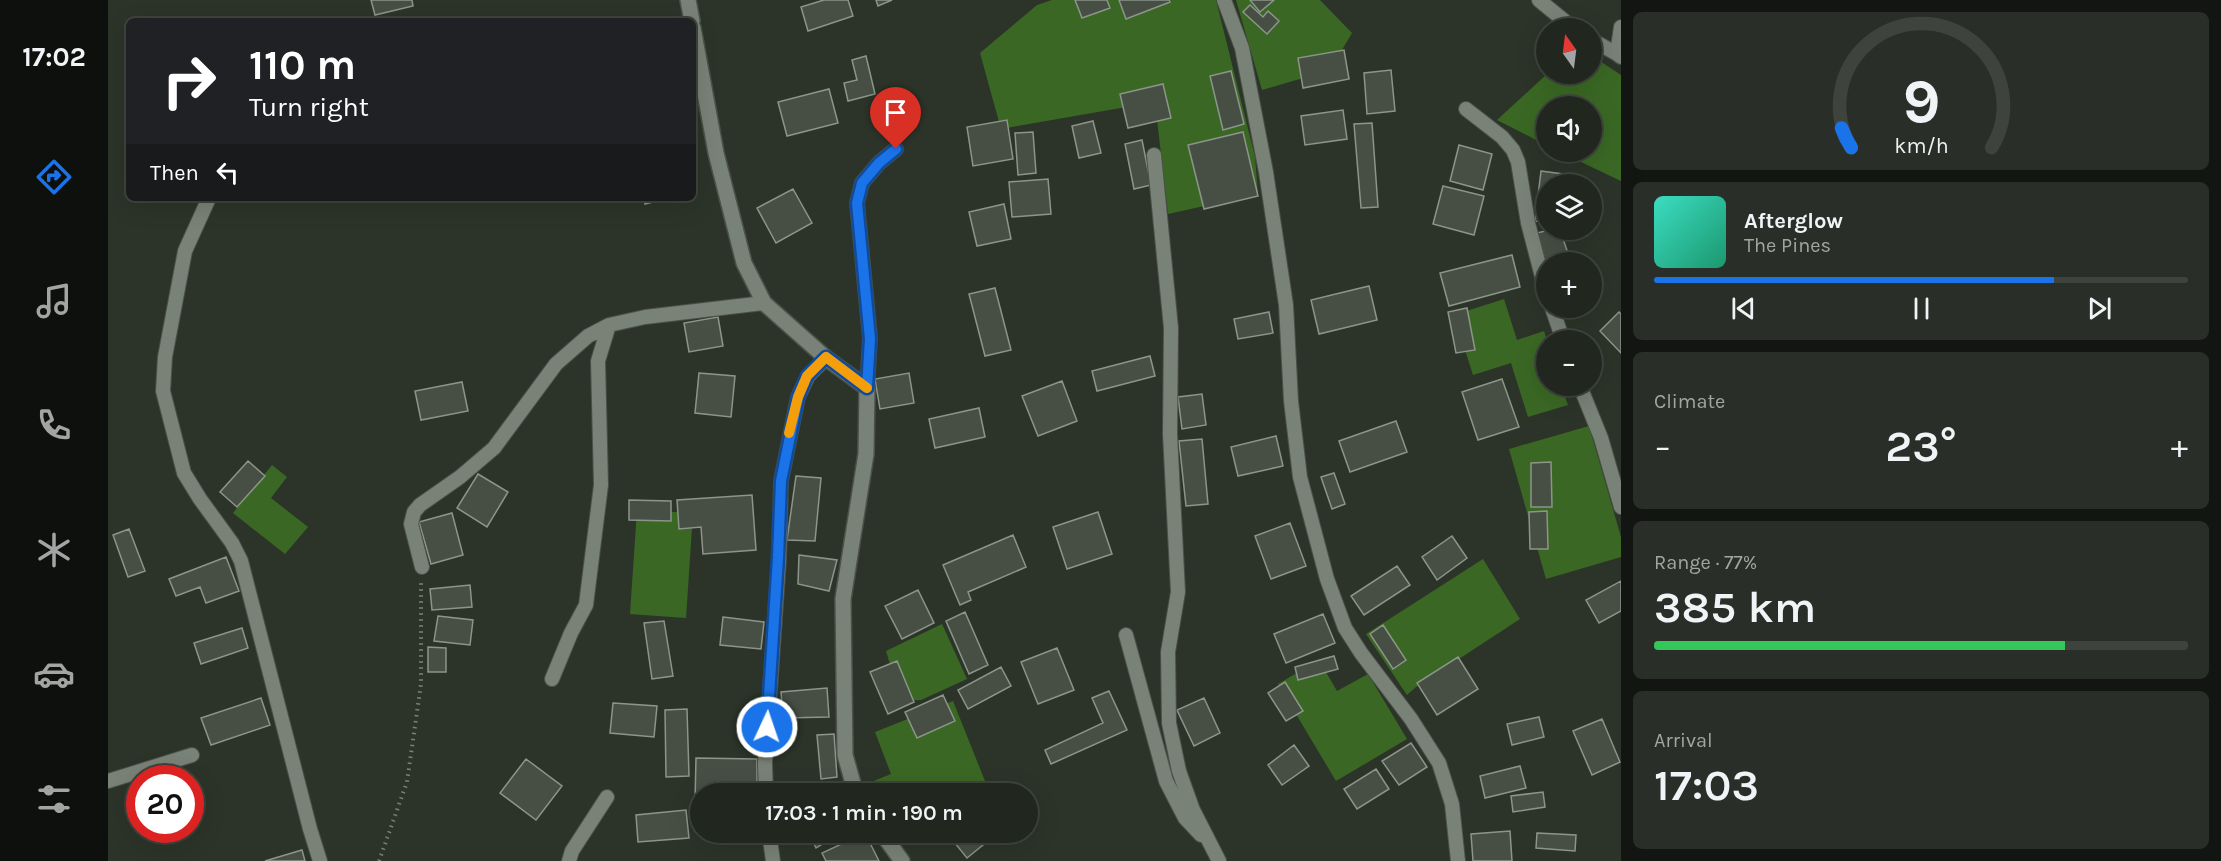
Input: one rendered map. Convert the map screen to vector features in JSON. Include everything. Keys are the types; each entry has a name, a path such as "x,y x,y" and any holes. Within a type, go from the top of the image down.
{"street":[{"path":"688,0 691,18"},
{"path":"696,44 716,153 744,263 764,303 826,357 867,388 866,454 843,599 844,755 853,783"},
{"path":"889,843 902,861"}],"lane":[{"path":"1224,0 1242,48 1266,172 1286,305 1291,401 1300,477 1327,579 1345,628 1439,763 1452,804 1458,861"},
{"path":"1539,0 1561,18"},
{"path":"1602,46 1619,56 1621,27"},
{"path":"1466,109 1503,137 1516,156 1528,224 1536,254"},
{"path":"867,388 870,339 857,203 862,183 879,163 896,149"},
{"path":"1154,154 1171,328 1170,434 1178,592 1168,652 1169,723 1179,771 1193,810 1219,861"},
{"path":"207,201 185,250 165,357 163,391 184,473 232,543 241,561 320,861"},
{"path":"422,567 411,524 414,512 494,448 556,364 588,336 609,326 645,317 764,303"},
{"path":"552,679 571,633 586,605 602,485 598,361 609,326"},
{"path":"766,783 781,481 798,397 807,376 826,357"},
{"path":"1584,396 1600,438 1621,507"},
{"path":"1126,635 1166,781 1185,818 1212,848"},
{"path":"108,781 192,755"},
{"path":"569,861 572,851 607,797"},
{"path":"771,843 773,861"}],"path":[{"path":"379,861 407,782 421,684 422,567"}],"green space":[{"path":"1052,0 1216,0 1255,157 1258,194 1168,214 1155,102 1001,129 980,53 1037,5"},
{"path":"1236,0 1320,0 1352,33 1330,70 1262,90"},
{"path":"1602,63 1621,75 1621,181 1581,162 1602,162 1602,96 1536,96 1536,140 1497,120 1536,84 1602,84"},
{"path":"1504,299 1517,340 1536,334 1536,396 1565,396 1568,405 1528,417 1511,363 1473,375 1454,315"},
{"path":"1589,426 1621,537 1621,557 1546,579 1509,449"},
{"path":"272,465 287,477 271,498 308,527 285,554 233,513"},
{"path":"637,510 693,513 686,618 630,614"},
{"path":"1483,559 1520,619 1407,695 1366,634"},
{"path":"942,624 967,679 921,700 901,701 886,651"},
{"path":"1319,660 1337,691 1368,674 1407,739 1336,781 1278,684"},
{"path":"953,701 985,781 980,783 871,783 891,774 875,732"}],"building":[{"path":"371,0 412,0 413,6 375,15"},
{"path":"824,0 848,0 853,16 808,31 801,7"},
{"path":"876,0 892,0 878,6"},
{"path":"1075,0 1107,0 1110,8 1082,18"},
{"path":"1119,0 1169,0 1170,2 1126,19"},
{"path":"1250,0 1274,0 1260,12"},
{"path":"1250,5 1263,17 1268,11 1279,21 1267,34 1243,12"},
{"path":"1344,50 1349,79 1303,88 1298,58"},
{"path":"866,56 875,94 848,101 844,83 857,80 852,60"},
{"path":"1391,70 1395,111 1367,114 1364,73"},
{"path":"1231,71 1244,124 1223,130 1210,76"},
{"path":"1163,84 1171,118 1128,128 1120,94"},
{"path":"829,89 838,123 787,136 778,102"},
{"path":"1343,110 1347,139 1305,145 1301,116"},
{"path":"1007,120 1013,159 973,166 967,127"},
{"path":"1093,121 1101,153 1079,158 1072,126"},
{"path":"1372,123 1378,207 1361,208 1354,124"},
{"path":"1033,132 1036,173 1018,175 1015,133"},
{"path":"1243,132 1258,196 1204,209 1188,145"},
{"path":"1142,140 1151,185 1134,189 1125,144"},
{"path":"1459,145 1492,154 1483,190 1450,181"},
{"path":"1541,171 1563,174 1541,174"},
{"path":"1048,179 1051,214 1012,217 1009,182"},
{"path":"1443,186 1484,196 1474,235 1433,224"},
{"path":"793,189 812,223 776,243 757,208"},
{"path":"1004,204 1011,239 977,246 969,212"},
{"path":"1539,240 1563,240 1568,252 1543,252"},
{"path":"1512,255 1520,287 1449,306 1440,273"},
{"path":"1369,286 1377,320 1319,334 1311,300"},
{"path":"995,288 1011,350 985,356 969,294"},
{"path":"1467,308 1475,350 1456,353 1448,312"},
{"path":"1269,312 1273,333 1238,339 1234,319"},
{"path":"1619,312 1621,314 1621,353 1602,333 1601,330"},
{"path":"718,317 723,346 689,352 684,323"},
{"path":"1150,356 1155,376 1097,391 1092,371"},
{"path":"699,373 735,376 731,417 695,413"},
{"path":"909,373 914,403 880,409 875,379"},
{"path":"1502,379 1519,427 1478,440 1462,392"},
{"path":"1062,381 1077,421 1038,436 1022,396"},
{"path":"462,382 468,411 421,420 415,391"},
{"path":"1202,394 1206,425 1182,429 1178,397"},
{"path":"979,408 985,437 935,448 929,419"},
{"path":"1396,421 1407,452 1350,472 1339,441"},
{"path":"1276,436 1283,466 1238,476 1231,447"},
{"path":"1202,439 1208,504 1186,506 1179,441"},
{"path":"248,461 265,476 237,507 220,492"},
{"path":"1551,462 1552,507 1531,507 1531,463"},
{"path":"1334,473 1345,504 1332,509 1321,477"},
{"path":"478,474 508,492 487,527 457,508"},
{"path":"796,476 821,478 815,541 787,540"},
{"path":"752,495 756,550 703,554 701,527 679,529 677,500"},
{"path":"629,500 671,501 671,521 629,520"},
{"path":"1547,511 1548,549 1530,549 1529,512"},
{"path":"1098,512 1112,554 1067,569 1053,527"},
{"path":"452,513 463,555 431,564 419,522"},
{"path":"1290,523 1306,566 1271,579 1255,536"},
{"path":"129,529 145,571 128,577 113,535"},
{"path":"1013,535 1026,567 968,592 971,600 960,605 943,565"},
{"path":"1452,536 1467,558 1437,580 1422,557"},
{"path":"799,555 837,560 829,591 798,584"},
{"path":"226,557 239,591 206,603 200,587 176,596 169,579"},
{"path":"1397,566 1410,585 1364,615 1351,596"},
{"path":"1621,581 1621,611 1599,623 1586,600"},
{"path":"470,585 472,607 432,610 430,589"},
{"path":"918,590 934,623 902,639 885,606"},
{"path":"965,612 988,665 969,674 946,621"},
{"path":"1323,614 1335,643 1286,663 1274,634"},
{"path":"438,616 473,620 470,645 434,641"},
{"path":"723,617 764,622 761,649 720,645"},
{"path":"664,621 673,676 652,679 644,623"},
{"path":"1383,625 1406,660 1393,669 1370,634"},
{"path":"242,628 248,648 201,664 194,643"},
{"path":"428,647 446,648 446,672 428,672"},
{"path":"1057,648 1074,690 1038,704 1021,662"},
{"path":"1334,656 1338,669 1298,680 1295,667"},
{"path":"1458,657 1478,689 1437,715 1417,683"},
{"path":"897,661 914,702 888,714 870,672"},
{"path":"1001,667 1011,686 968,709 958,690"},
{"path":"1285,682 1303,711 1286,721 1268,693"},
{"path":"827,688 829,717 783,718 781,692"},
{"path":"1109,691 1127,730 1051,764 1045,750 1103,723 1092,698"},
{"path":"943,695 955,721 917,738 905,712"},
{"path":"261,698 270,725 211,745 201,718"},
{"path":"1204,698 1220,733 1194,746 1177,710"},
{"path":"613,703 657,706 654,737 610,733"},
{"path":"687,709 689,776 666,777 665,710"},
{"path":"1539,717 1544,737 1512,745 1507,724"},
{"path":"1602,719 1620,762 1592,775 1573,731"},
{"path":"834,734 837,777 821,779 817,735"},
{"path":"1411,743 1427,767 1399,785 1382,761"},
{"path":"1294,745 1309,766 1282,785 1268,765"},
{"path":"696,758 757,759 757,782 695,783"},
{"path":"526,759 562,786 536,820 500,793"},
{"path":"1520,766 1526,788 1485,798 1480,776"},
{"path":"1376,769 1389,789 1357,809 1344,789"},
{"path":"1543,792 1545,807 1513,812 1511,796"},
{"path":"686,810 689,838 638,842 636,815"},
{"path":"1510,831 1512,861 1473,861 1471,834"},
{"path":"1537,833 1576,835 1575,851 1536,848"},
{"path":"814,843 824,843 816,848"},
{"path":"844,843 870,843 879,861 826,861 822,853"},
{"path":"955,843 985,843 967,858"},
{"path":"302,850 305,861 265,861"}],"slow traffic":[{"path":"789,433 798,397 807,376 826,357 867,388"}],"route":[{"path":"767,727 781,481 789,433 798,397 807,376 826,357 867,388 870,339 857,203 862,183 879,163 896,149"}]}
